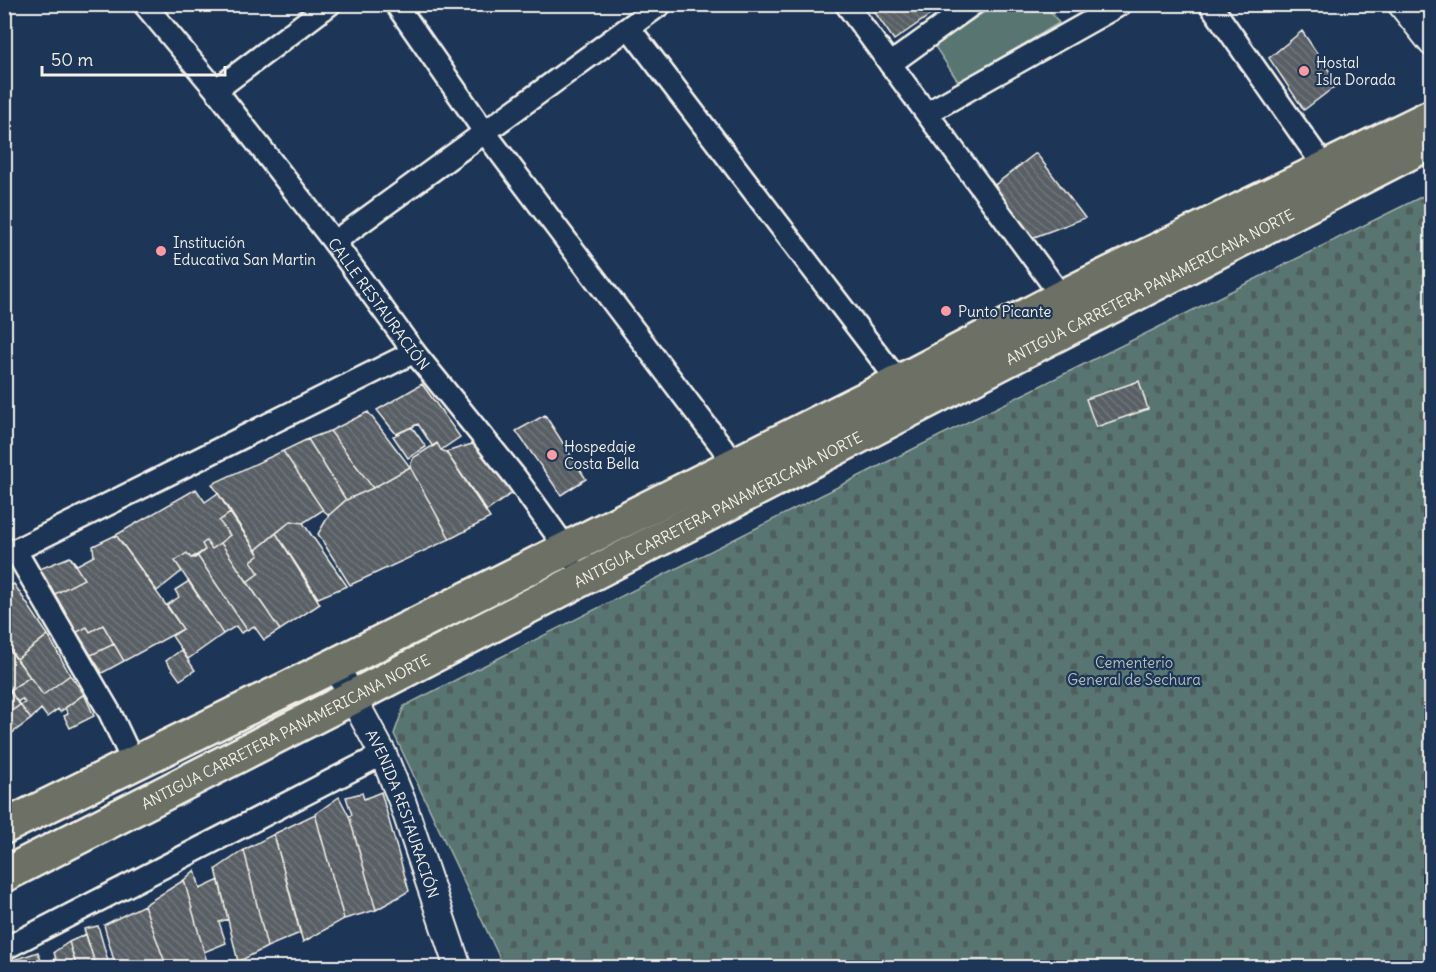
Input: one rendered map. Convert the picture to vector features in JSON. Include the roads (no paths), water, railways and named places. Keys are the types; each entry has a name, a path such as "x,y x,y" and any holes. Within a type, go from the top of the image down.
{"main road":[{"name":"ANTIGUA CARRETERA PANAMERICANA NORTE","path":"4,875 580,581 1326,169 1431,116"},
{"name":"ANTIGUA CARRETERA PANAMERICANA NORTE","path":"4,827 335,665 898,382 1069,311 1431,141"}],"street":[{"name":"CALLE RESTAURACIÓN","path":"144,4 216,90 334,242 414,352 516,478 566,548 580,581"},
{"path":"216,90 330,4"},
{"path":"396,4 486,134 735,464"},
{"path":"334,242 486,134 661,4"},
{"path":"846,4 927,112 1069,311"},
{"path":"890,64 974,4"},
{"path":"927,112 1121,4"},
{"path":"1210,4 1326,169"},
{"path":"1401,4 1431,44"},
{"path":"630,29 898,382"},
{"path":"134,764 110,713 10,553 414,352"},
{"name":"AVENIDA RESTAURACIÓN","path":"335,665 383,753 458,968"},
{"path":"4,949 383,753"}],"place":[{"name":"Hostal Isla Dorada","path":"1304,71"},
{"name":"Institución Educativa San Martin","path":"161,251"},
{"name":"Punto Picante","path":"946,311"},
{"name":"Hospedaje Costa Bella","path":"552,455"}],"park label":[{"name":"Cementerio General de Sechura","path":"1134,670"}]}
